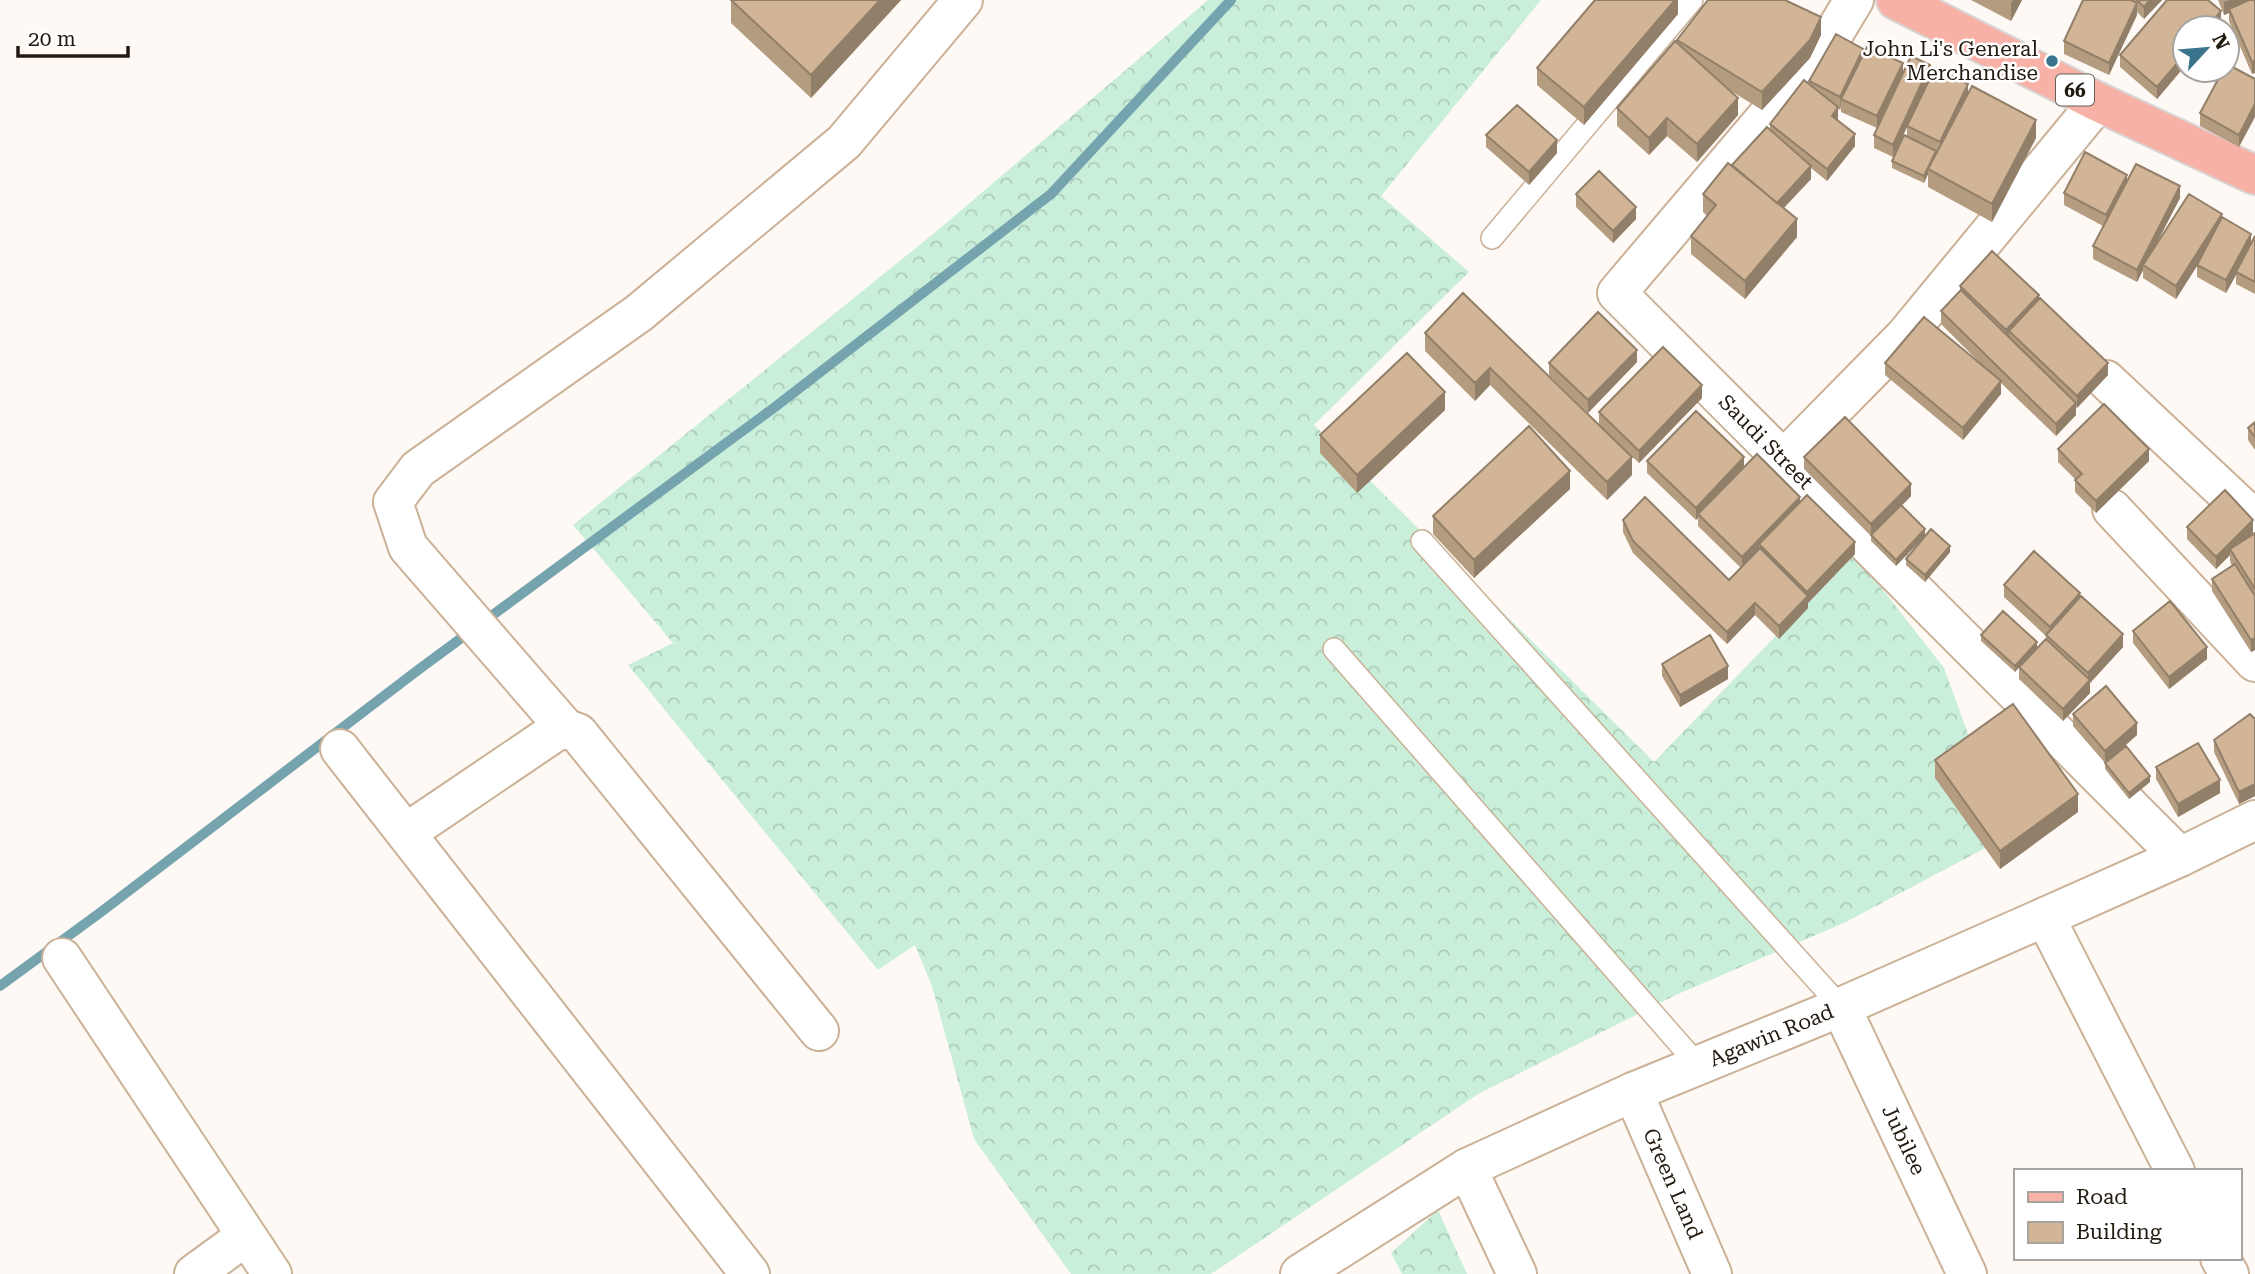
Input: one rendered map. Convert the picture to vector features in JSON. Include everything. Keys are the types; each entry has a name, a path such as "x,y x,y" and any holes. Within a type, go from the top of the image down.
{"main road":[{"name":"66","path":"1896,0 2098,102 2255,175"}],"street":[{"path":"819,1031 578,733 566,729 408,547 393,502 418,469 639,313 844,142 963,0"},
{"name":"Saudi Street","path":"1854,0 1825,48 1617,293 2180,858"},
{"path":"1784,459 1905,336 2098,102"},
{"path":"2106,380 2255,520"},
{"path":"2112,509 2255,662"},
{"path":"406,833 555,732 566,729"},
{"path":"340,749 750,1274"},
{"name":"Agawin Road","path":"1300,1274 1467,1168 1633,1091 1841,1007 2180,858 2255,820"},
{"path":"2045,917 2174,1169"},
{"path":"62,958 272,1274"},
{"name":"Jubilee","path":"1841,1007 1967,1274"},
{"name":"Green Land","path":"1633,1091 1712,1274"},
{"path":"1467,1168 1517,1274"},
{"path":"194,1274 246,1236"}],"lane":[{"path":"1492,238 1692,0"},
{"path":"1422,541 1841,1007"},
{"path":"1334,649 1698,1065"}],"green space":[{"path":"1208,0 1541,0 1381,196 1469,272 1314,425 1654,762 1855,554 1944,668 2006,837 1846,922 1678,994 1478,1094 1211,1274 1071,1274 974,1139 932,986 915,945 878,970 628,665 673,643 573,525 938,230"},
{"path":"1438,1210 1467,1274 1402,1274 1391,1253"}],"building":[{"path":"731,0 880,0 811,75"},
{"path":"1595,0 1675,0 1584,107 1537,68"},
{"path":"1708,0 1785,0 1821,17 1810,40 1762,92 1677,40"},
{"path":"2083,0 2131,0 2137,3 2109,63 2064,41"},
{"path":"2137,0 2150,0 2144,7"},
{"path":"2167,0 2208,0 2221,11 2219,14 2171,14 2171,70 2157,87 2120,55"},
{"path":"2255,0 2255,61 2252,62 2241,37 2241,14 2231,14 2229,9"},
{"path":"1836,34 1863,49 1840,97 1809,81"},
{"path":"1675,41 1738,98 1697,144 1667,118 1649,138 1617,108"},
{"path":"1867,47 1903,63 1877,116 1841,99"},
{"path":"1911,56 1930,65 1893,145 1874,135"},
{"path":"1935,68 1968,84 1940,142 1907,126"},
{"path":"2241,72 2255,79 2255,104 2239,135 2200,113 2216,84 2241,84"},
{"path":"1804,80 1838,107 1832,116 1855,134 1827,169 1770,124"},
{"path":"1972,86 2036,120 1992,204 1928,169"},
{"path":"1517,105 1557,140 1529,172 1486,135"},
{"path":"1767,127 1811,166 1777,203 1732,165"},
{"path":"1904,135 1936,151 1924,176 1892,161"},
{"path":"2085,152 2127,175 2106,215 2064,193"},
{"path":"1728,163 1797,219 1745,281 1691,236 1716,205 1703,194"},
{"path":"2136,164 2180,186 2137,270 2093,246"},
{"path":"1599,171 1636,207 1613,231 1576,194"},
{"path":"2189,194 2222,214 2176,286 2143,265"},
{"path":"2222,217 2251,234 2226,280 2197,265"},
{"path":"2255,236 2255,282 2236,272"},
{"path":"1992,251 2039,295 2006,330 1960,286"},
{"path":"1961,290 2076,403 2056,424 1941,311"},
{"path":"1463,293 1632,457 1607,482 1490,368 1475,383 1425,333"},
{"path":"2040,298 2108,363 2077,396 2009,331"},
{"path":"1598,312 1637,350 1588,400 1549,363"},
{"path":"1924,317 2001,381 1963,428 1885,363"},
{"path":"1663,347 1702,385 1639,451 1599,412"},
{"path":"1407,353 1445,392 1357,475 1320,435"},
{"path":"2104,404 2149,449 2096,501 2075,480 2082,474 2058,449"},
{"path":"1696,411 1744,457 1696,508 1647,461"},
{"path":"1845,417 1911,484 1871,524 1804,457"},
{"path":"2255,422 2255,437 2248,428"},
{"path":"1529,426 1570,471 1474,560 1433,516"},
{"path":"1757,454 1800,497 1742,557 1698,514"},
{"path":"2225,490 2253,520 2216,557 2187,527"},
{"path":"1807,495 1855,542 1807,592 1759,544"},
{"path":"1645,497 1729,580 1760,548 1808,596 1779,626 1755,603 1727,632 1633,541 1623,520"},
{"path":"1901,505 1925,529 1896,560 1871,535"},
{"path":"1931,529 1950,546 1925,575 1906,559"},
{"path":"2255,533 2255,589 2230,549"},
{"path":"2034,551 2080,593 2050,627 2004,585"},
{"path":"2235,564 2255,596 2255,638 2251,640 2212,579"},
{"path":"2081,596 2123,634 2088,673 2046,635"},
{"path":"2170,601 2207,647 2169,677 2133,631"},
{"path":"2003,611 2037,642 2015,666 1981,635"},
{"path":"1710,635 1728,666 1680,695 1662,664"},
{"path":"2046,639 2090,680 2063,709 2019,667"},
{"path":"2106,686 2137,723 2105,751 2073,714"},
{"path":"2013,704 2078,794 2000,851 1935,760"},
{"path":"2250,714 2255,719 2255,784 2239,792 2214,740"},
{"path":"2198,743 2220,780 2178,804 2156,767"},
{"path":"2126,746 2150,776 2129,793 2105,763"}],"waterway":[{"path":"0,986 418,670 775,407 1051,194 1231,0"}],"place":[{"name":"John Li's General Merchandise","path":"2052,61"}]}
